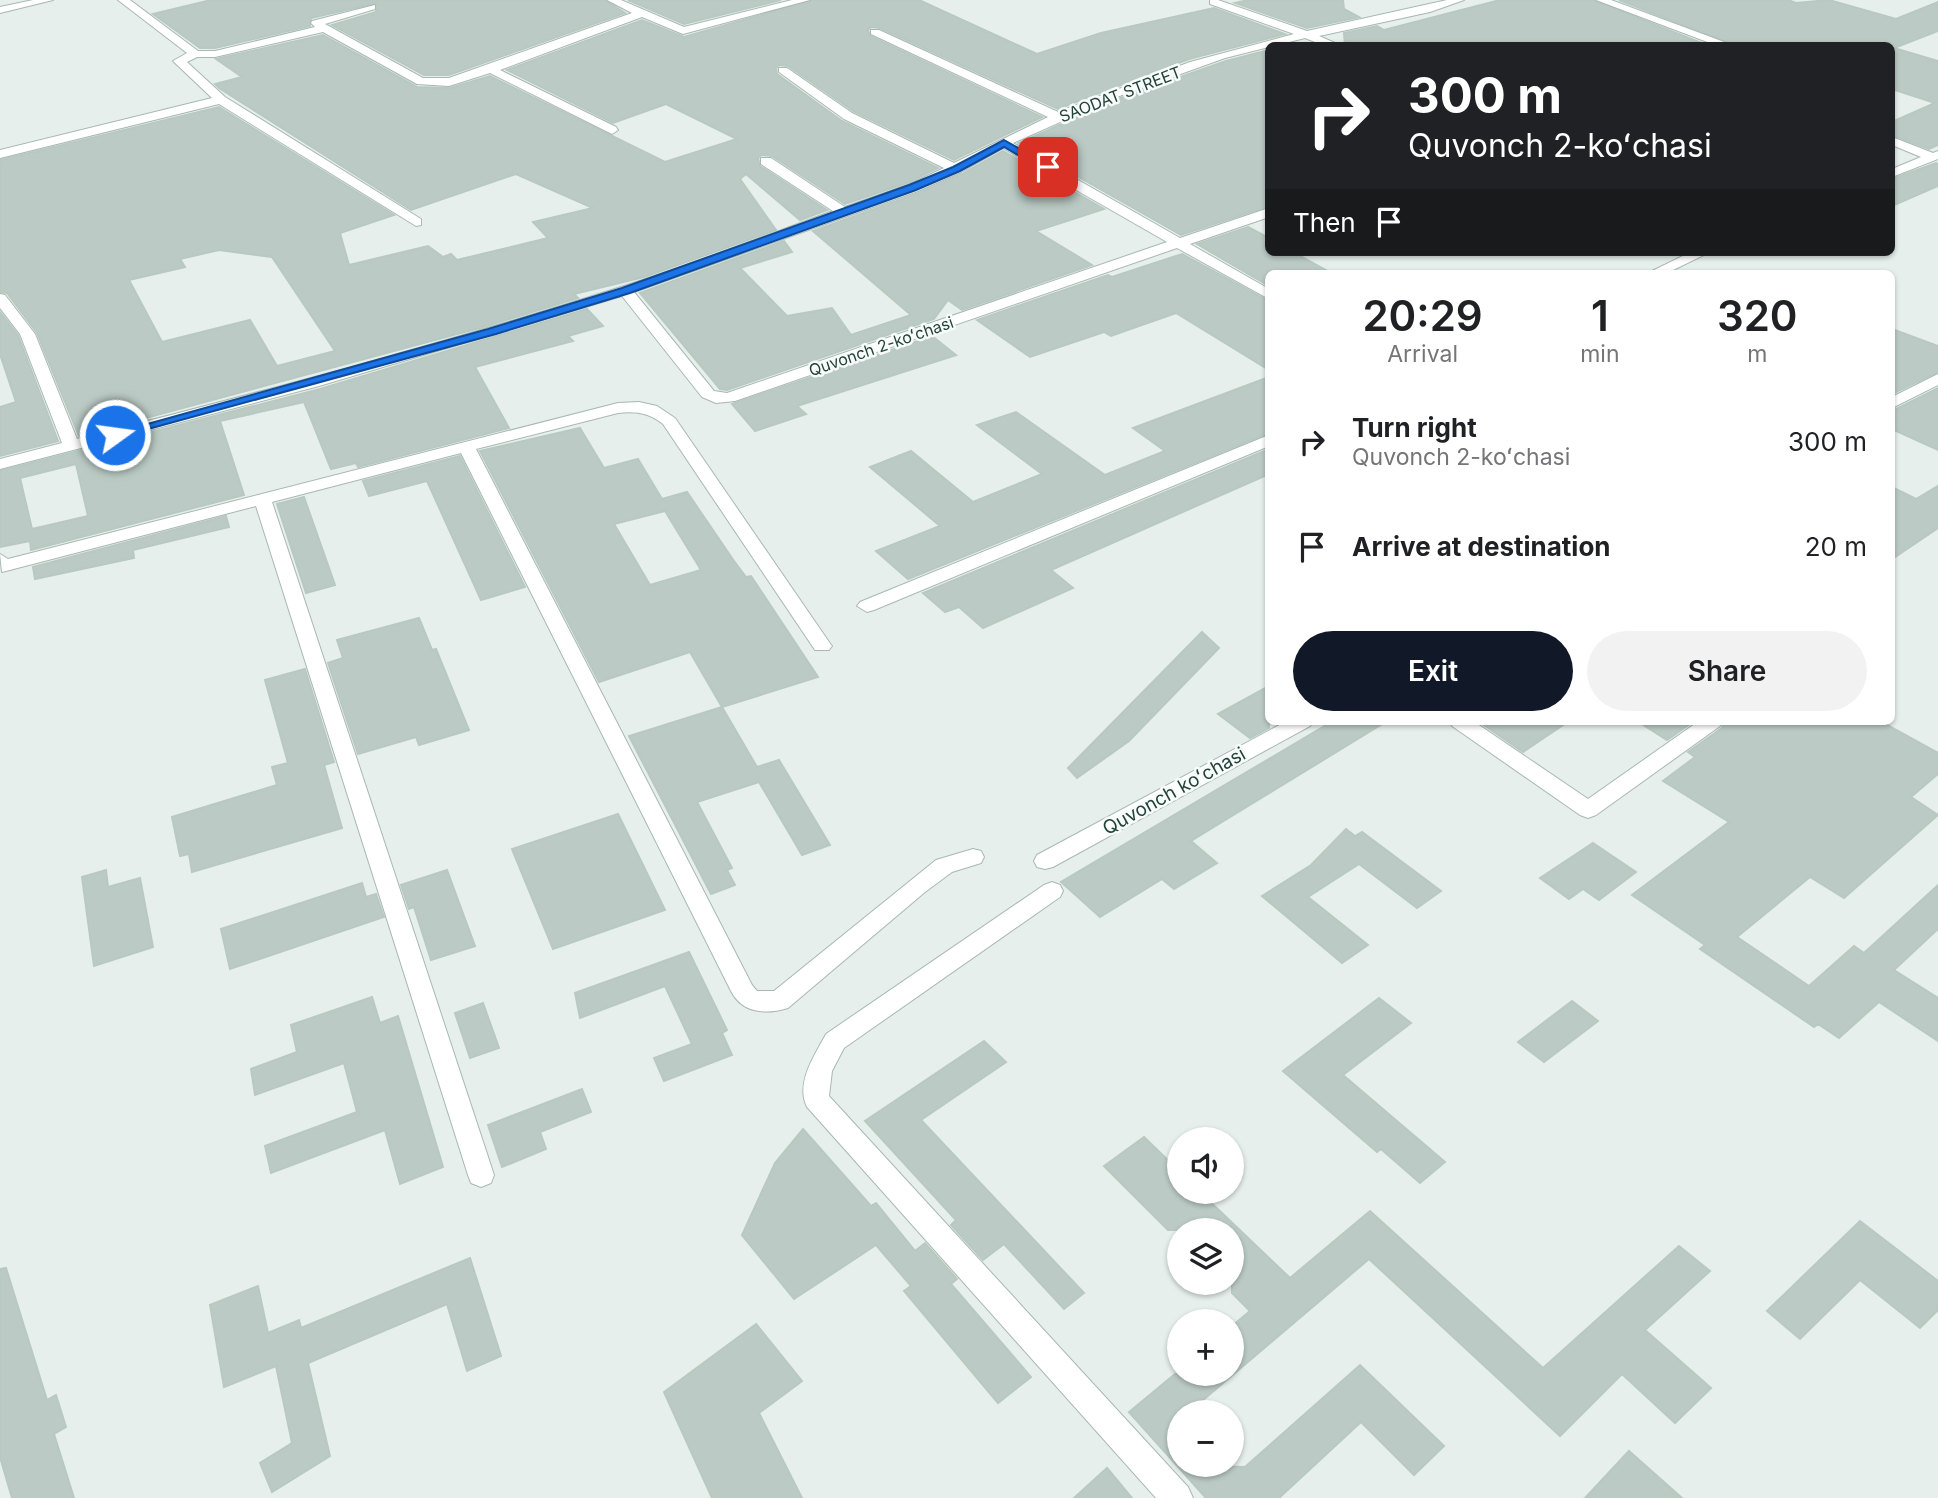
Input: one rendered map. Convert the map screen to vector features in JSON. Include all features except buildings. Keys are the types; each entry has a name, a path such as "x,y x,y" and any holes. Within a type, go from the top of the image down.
{"street":[{"path":"0,10 48,0"},
{"path":"123,0 195,54"},
{"path":"612,0 688,31 805,0"},
{"path":"1416,0 1432,8"},
{"name":"SAODAT STREET","path":"1280,42 1459,0"},
{"path":"1601,0 1719,42"},
{"path":"1214,2 1324,42"},
{"path":"371,7 316,22 421,82 449,82 642,13"},
{"path":"324,28 215,54 195,54 179,61 221,100 416,222"},
{"path":"875,32 1059,117"},
{"name":"SAODAT STREET","path":"0,464 492,332 626,290 842,211 913,188 1059,117 1223,56 1265,46"},
{"path":"490,69 612,130"},
{"path":"783,70 848,116 956,169"},
{"path":"0,154 221,100"},
{"path":"1895,142 1936,156"},
{"path":"1004,143 1265,293"},
{"path":"1895,172 1936,156"},
{"path":"766,161 842,211"},
{"name":"Quvonch 2-koʻchasi","path":"626,290 708,394 716,398 729,398 1265,213"},
{"path":"1663,270 1694,256"},
{"path":"0,298 27,334 71,446"},
{"path":"1895,401 1938,379"},
{"path":"0,560 2,566 618,408 638,407 660,412 669,421 822,646"},
{"path":"867,606 1265,442"},
{"path":"467,448 743,991 751,1001 779,1001 917,886 944,866 973,857"},
{"path":"263,500 481,1175"},
{"name":"Quvonch koʻchasi","path":"1045,861 1296,725"},
{"path":"1465,725 1588,810 1707,725"},
{"path":"1052,891 835,1041 819,1071 816,1098 1177,1498"}],"route":[{"path":"115,435 492,332 626,290 842,211 913,188 1004,143 1048,167"}]}
